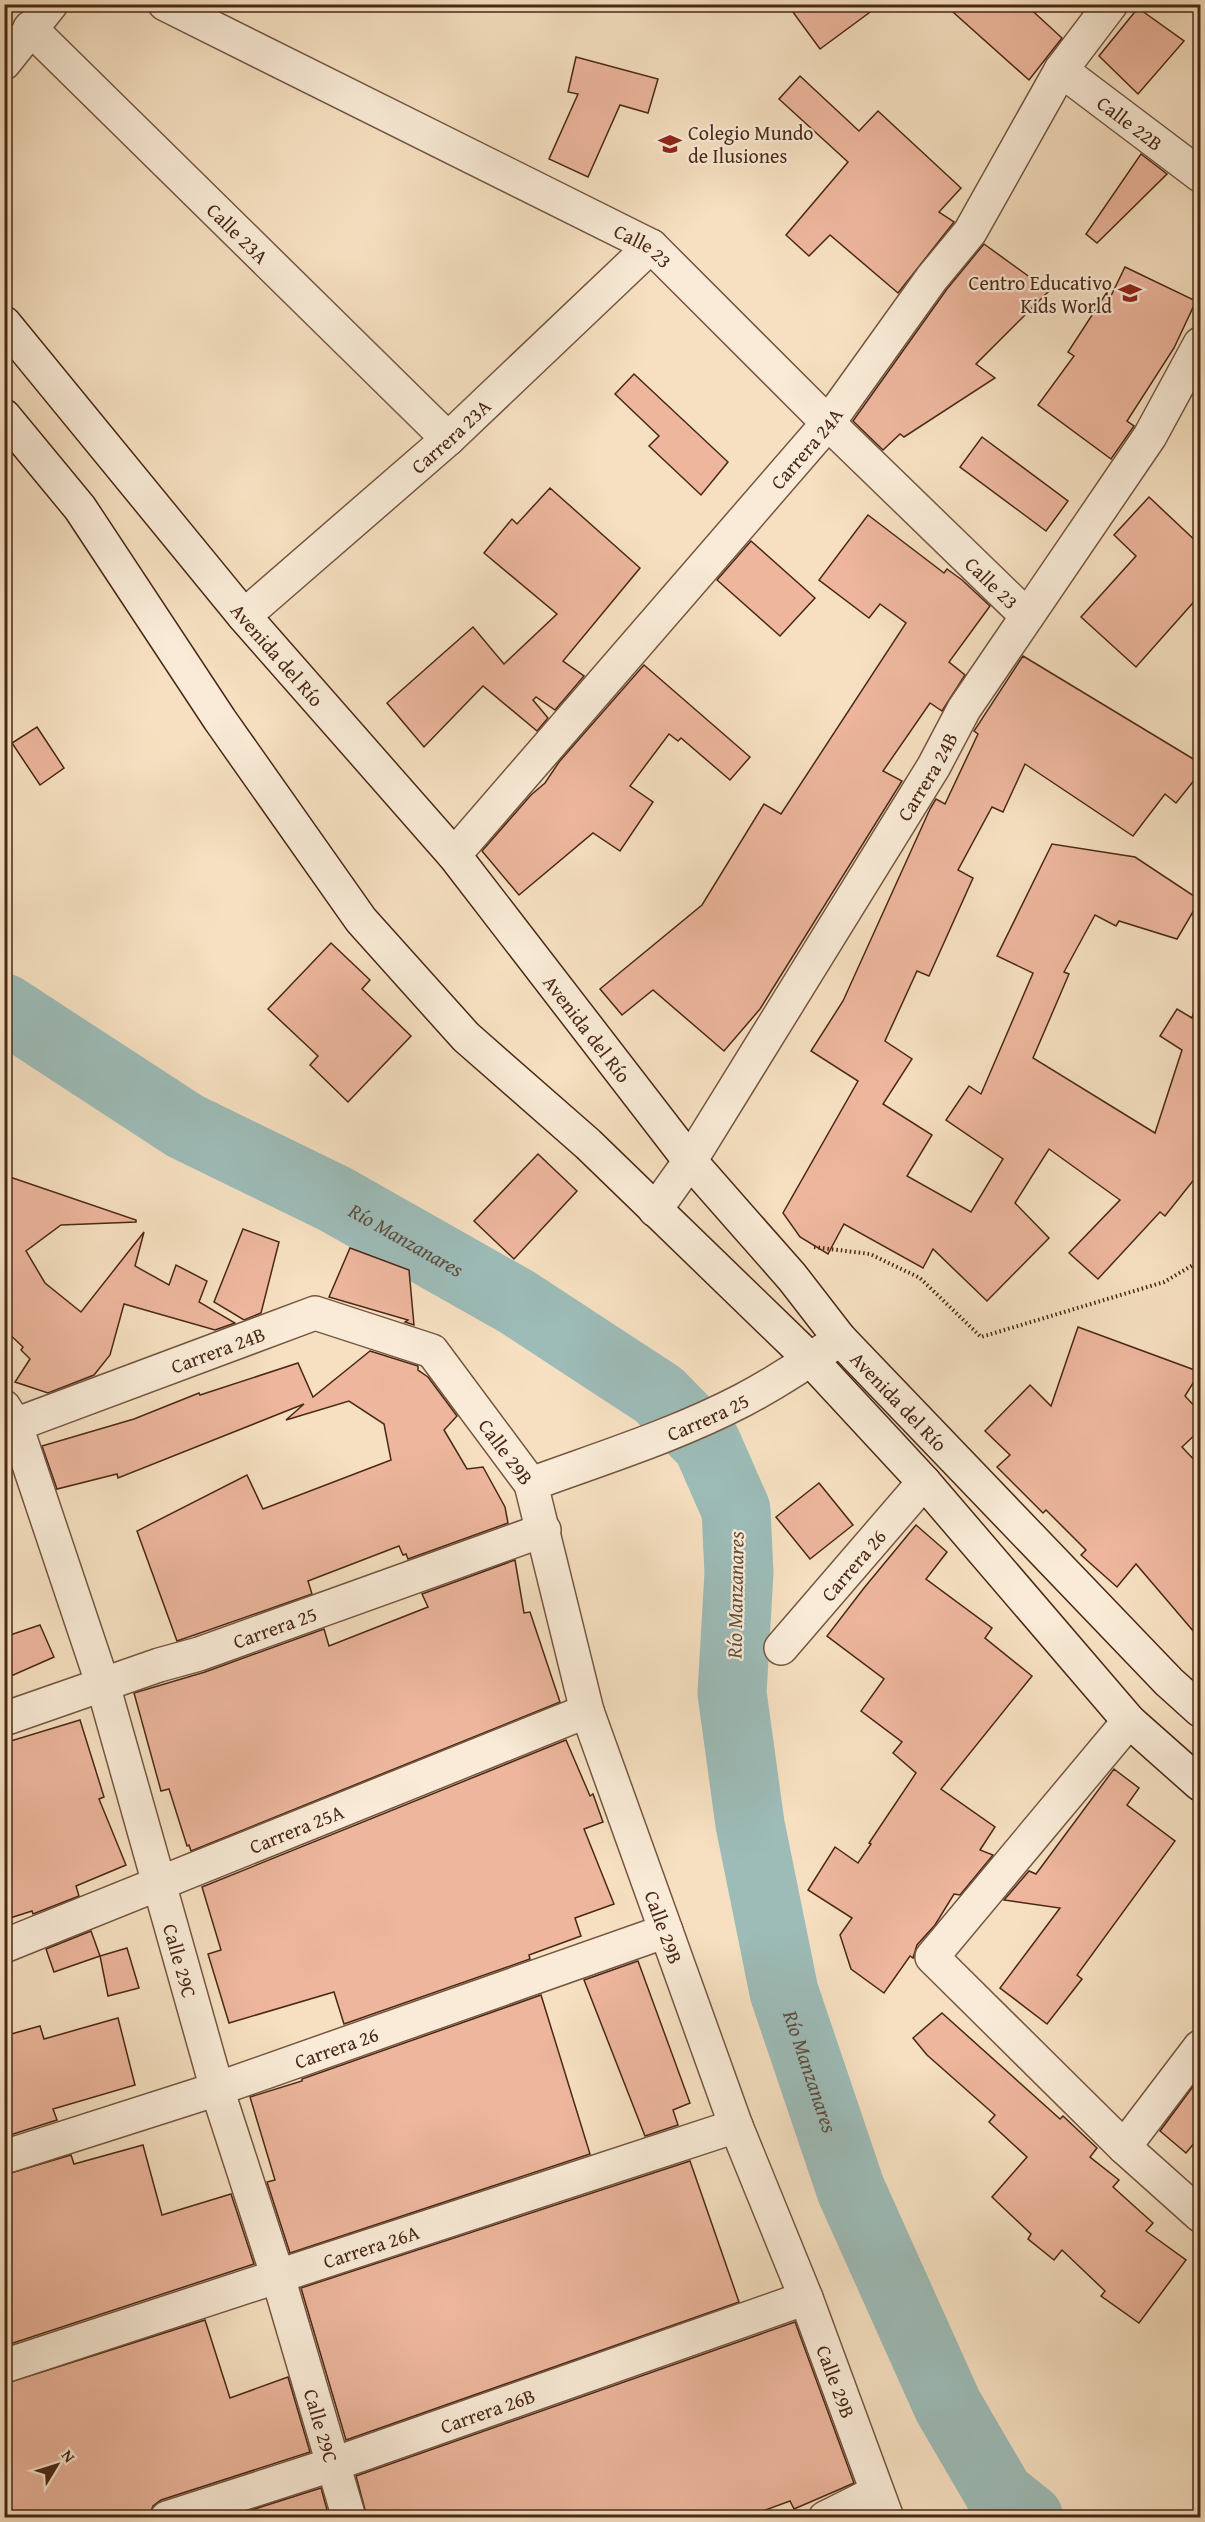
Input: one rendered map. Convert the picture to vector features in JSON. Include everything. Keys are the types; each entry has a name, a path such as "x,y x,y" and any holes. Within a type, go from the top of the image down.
{"street":[{"name":"Calle 23","path":"165,4 651,246 828,423 1027,616"},
{"name":"Carrera 24A","path":"454,855 828,423 933,278 970,232 1061,70 1111,4"},
{"path":"4,63 40,16"},
{"name":"Calle 23A","path":"40,16 448,439"},
{"name":"Calle 22B","path":"1061,70 1200,175"},
{"name":"Carrera 23A","path":"244,616 448,439 651,246"},
{"name":"Avenida del Río","path":"4,323 244,616 454,855 690,1161 792,1277 840,1339 1169,1682 1200,1710"},
{"name":"Carrera 24B","path":"655,1210 690,1161 934,766 964,709 1150,436 1200,344"},
{"name":"Avenida del Río","path":"4,416 80,508 220,720 361,920 466,1037 588,1144 811,1360 924,1482 1129,1721 1200,1784"},
{"name":"Carrera 24B","path":"8,1421 315,1313 432,1351"},
{"name":"Carrera 25","path":"531,1484 647,1442 742,1400 811,1360 840,1339"},
{"name":"Calle 29B","path":"432,1351 531,1484 587,1711 736,2126 806,2298 882,2504"},
{"name":"Calle 29C","path":"8,1421 103,1685 217,2089 278,2277 349,2517"},
{"name":"Carrera 26","path":"781,1648 924,1482"},
{"name":"Carrera 25","path":"4,1719 159,1665 199,1654 544,1530"},
{"name":"Carrera 25A","path":"4,1946 587,1711"},
{"path":"1129,1721 932,1957 1124,2147 1200,2215"},
{"name":"Carrera 26","path":"4,2157 217,2089 666,1931"},
{"path":"1124,2147 1200,2047"},
{"name":"Carrera 26A","path":"4,2366 736,2126"},
{"name":"Carrera 26B","path":"167,2517 334,2464 806,2298"},
{"path":"825,2517 882,2504"}],"path":[{"path":"792,1277 809,1246 870,1254 920,1278 981,1337 1164,1282 1200,1261"}],"building":[{"path":"787,4 881,4 820,49"},
{"path":"944,4 1025,4 1062,38 1029,80"},
{"path":"1138,8 1184,41 1138,94 1099,56"},
{"path":"576,57 658,79 648,113 620,105 588,177 549,159 578,94 568,92"},
{"path":"800,76 859,131 878,111 961,188 939,212 954,222 898,293 830,235 809,256 786,235 848,162 779,99"},
{"path":"1141,154 1167,174 1097,243 1086,234"},
{"path":"984,244 1049,291 976,364 995,378 904,437 900,434 883,450 853,421 947,289"},
{"path":"1125,267 1196,301 1174,348 1127,421 1134,426 1111,459 1038,405 1074,356 1068,352 1107,292 1107,304"},
{"path":"634,374 728,462 701,495 649,446 659,436 615,394"},
{"path":"982,437 1068,501 1046,531 960,467"},
{"path":"550,488 640,568 563,661 584,676 555,710 536,697 533,700 548,718 537,731 483,686 424,747 387,703 473,627 504,664 557,614 484,553 512,519 517,524"},
{"path":"1149,497 1200,545 1200,595 1136,667 1081,617 1136,556 1114,535"},
{"path":"868,515 944,573 947,569 962,580 990,606 949,662 965,675 942,711 930,703 883,771 902,781 760,1009 724,1051 653,990 622,1015 600,989 702,905 764,804 781,814 906,623 880,604 869,618 819,580"},
{"path":"751,541 815,598 780,636 717,580"},
{"path":"1023,656 1200,763 1200,773 1176,803 1165,794 1133,836 1025,764 1003,812 992,807 958,870 973,878 929,976 917,971 885,1041 912,1059 883,1104 932,1135 907,1176 971,1212 1003,1159 946,1120 969,1086 981,1094 1033,973 997,956 1052,844 1135,857 1200,900 1177,939 1119,921 1116,926 1095,915 1064,972 1069,974 1033,1058 1155,1133 1182,1050 1160,1036 1177,1009 1192,1018 1194,1011 1200,1012 1200,1172 1165,1216 1160,1212 1098,1279 1069,1253 1120,1200 1049,1149 1015,1203 1049,1238 987,1301 933,1249 923,1268 844,1224 828,1254 800,1237 783,1213 858,1081 811,1051 843,1001 930,809 936,799 945,804 978,734 974,731"},
{"path":"644,665 750,757 730,780 681,738 678,741 669,734 630,786 653,802 620,851 593,833 519,895 482,851 531,795 545,783 559,762"},
{"path":"37,727 64,768 40,785 12,743"},
{"path":"331,943 370,980 362,989 411,1036 348,1102 310,1065 318,1056 268,1009"},
{"path":"538,1154 577,1191 514,1259 474,1221"},
{"path":"4,1175 136,1220 136,1222 61,1225 26,1251 45,1283 81,1312 144,1232 135,1266 169,1285 176,1265 207,1281 199,1302 235,1323 215,1330 124,1304 110,1355 94,1375 48,1393 15,1382 30,1359 21,1350 23,1347 4,1329"},
{"path":"243,1229 279,1242 261,1313 244,1320 214,1302"},
{"path":"350,1248 409,1270 414,1325 405,1322 408,1320 329,1297"},
{"path":"1078,1327 1200,1372 1185,1396 1200,1412 1200,1430 1182,1447 1200,1466 1200,1639 1136,1564 1117,1587 1081,1555 1086,1550 1046,1510 1043,1513 997,1467 1010,1455 985,1431 1030,1385 1051,1406"},
{"path":"370,1351 418,1366 418,1370 428,1377 457,1416 444,1430 467,1469 483,1467 505,1507 508,1523 408,1559 406,1554 403,1555 399,1546 308,1581 312,1594 177,1641 137,1531 247,1475 263,1509 391,1460 384,1424 349,1401 286,1420 304,1404 118,1478 117,1474 57,1489 42,1446 134,1419 199,1393 200,1395 298,1363 313,1397"},
{"path":"819,1483 853,1525 810,1559 776,1517"},
{"path":"916,1525 947,1552 926,1579 992,1628 985,1638 1032,1676 941,1789 995,1827 980,1850 993,1855 960,1895 954,1894 935,1925 917,1945 913,1958 910,1956 884,1993 851,1969 840,1935 852,1918 808,1890 835,1847 858,1863 916,1773 893,1753 902,1742 861,1711 884,1679 827,1636"},
{"path":"515,1560 524,1613 530,1612 560,1702 191,1851 189,1845 187,1846 169,1789 161,1791 134,1693 205,1672 324,1629 329,1646 428,1607 422,1594"},
{"path":"40,1625 54,1657 11,1676 4,1658 4,1637"},
{"path":"80,1720 104,1797 99,1799 126,1865 76,1886 79,1896 33,1914 32,1911 4,1920 4,1743"},
{"path":"566,1740 590,1796 593,1794 603,1822 584,1829 614,1904 575,1918 581,1936 529,1955 530,1959 344,2024 334,1992 229,2023 208,1954 221,1950 202,1887"},
{"path":"1114,1769 1139,1788 1127,1805 1175,1841 1077,1975 1082,1979 1047,2024 1000,1988 1060,1908 1004,1900 1029,1871 1036,1874"},
{"path":"91,1931 100,1956 54,1972 46,1949"},
{"path":"127,1948 139,1988 108,1996 100,1956"},
{"path":"638,1961 690,2103 673,2110 678,2125 645,2136 584,1980"},
{"path":"541,1995 590,2154 290,2253 267,2182 275,2180 250,2097 302,2081 302,2079"},
{"path":"942,2013 1060,2119 1063,2116 1097,2148 1090,2157 1119,2180 1113,2187 1153,2223 1146,2231 1186,2260 1139,2323 1101,2296 1105,2291 1062,2250 1054,2260 1028,2239 1031,2234 992,2197 1027,2157 989,2122 995,2115 927,2055 913,2038"},
{"path":"118,2018 135,2085 53,2109 57,2120 4,2137 4,2036 40,2026 44,2039"},
{"path":"1200,2077 1200,2136 1186,2153 1160,2131"},
{"path":"143,2145 162,2215 231,2194 254,2264 4,2346 4,2175 71,2155 74,2164"},
{"path":"690,2161 739,2302 346,2440 301,2288"},
{"path":"205,2320 230,2398 288,2377 310,2452 161,2500 153,2506 149,2517 4,2517 4,2384"},
{"path":"795,2322 854,2483 794,2509 790,2501 746,2517 367,2517 356,2476"},
{"path":"321,2488 329,2517 229,2517"}],"waterway":[{"name":"Río Manzanares","path":"4,1008 185,1126 335,1199 517,1302 659,1395 707,1444 736,1510 739,1573 732,1693 750,1824 784,1992 851,2190 948,2406 1000,2495 1029,2518"}],"place":[{"name":"Colegio Mundo de Ilusiones","path":"670,144"},
{"name":"Centro Educativo Kids World","path":"1130,293"}]}
